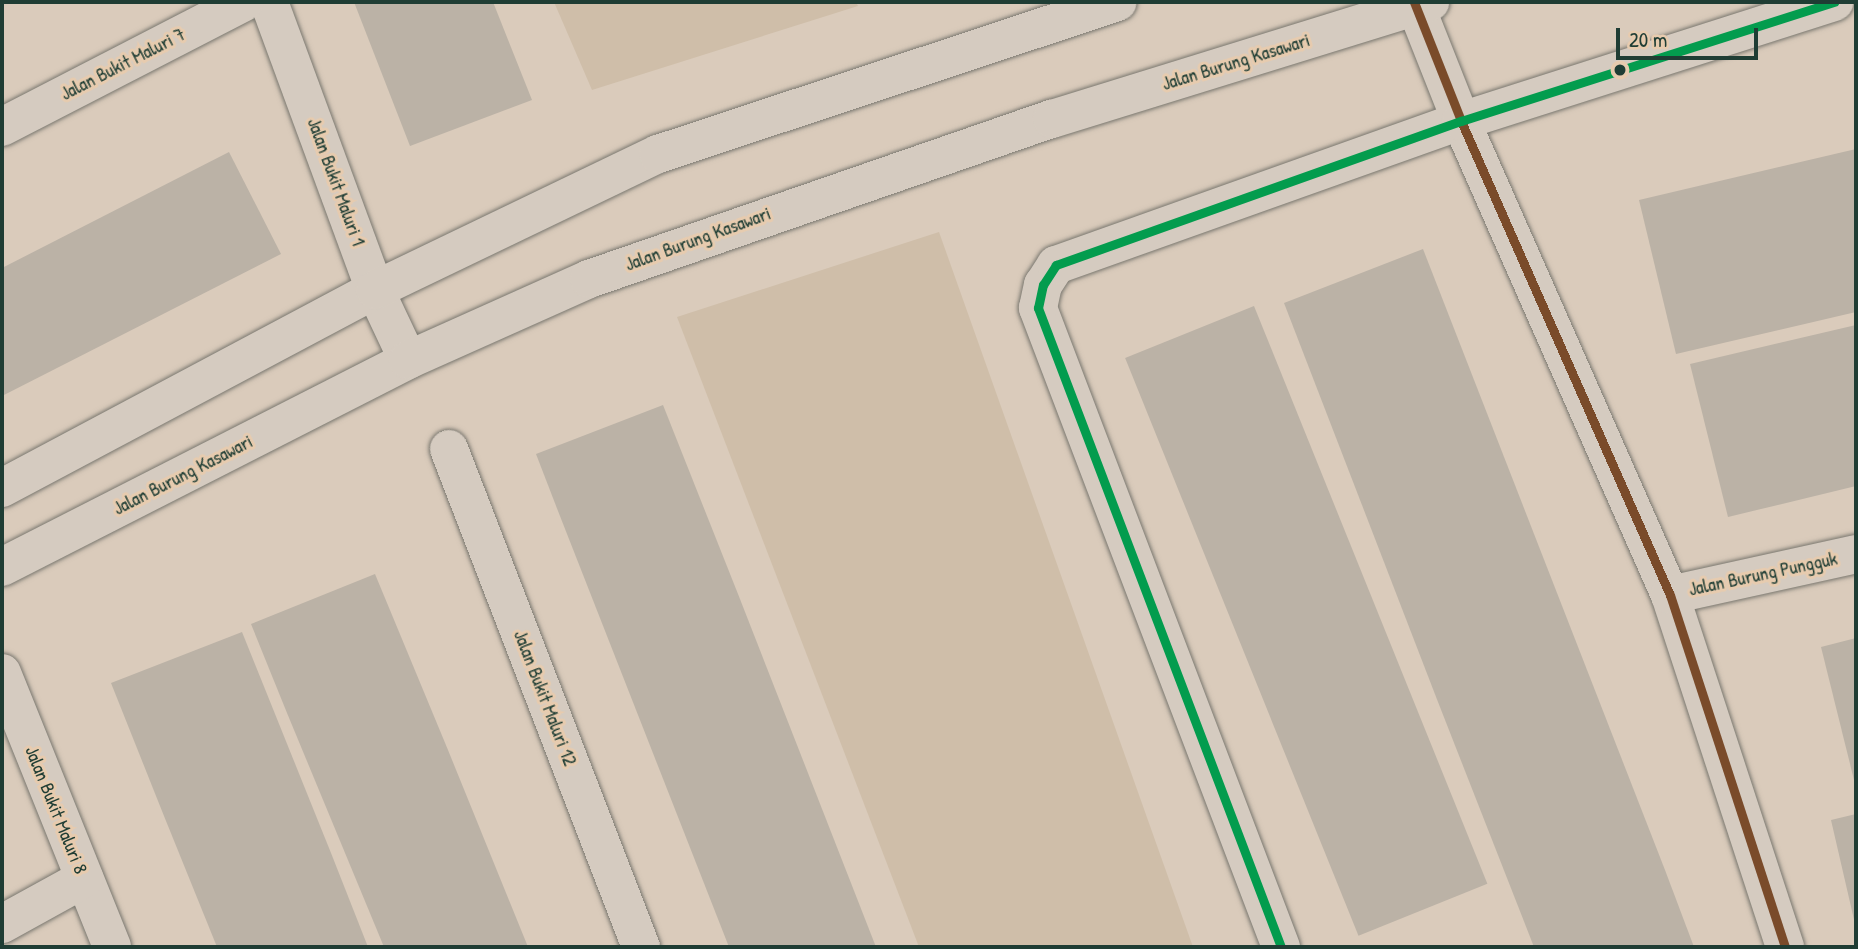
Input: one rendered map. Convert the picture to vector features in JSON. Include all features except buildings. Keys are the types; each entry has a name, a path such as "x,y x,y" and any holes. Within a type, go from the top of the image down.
{"street":[{"name":"Jalan Bukit Maluri 7","path":"2,127 244,2"},
{"name":"Jalan Bukit Maluri 1","path":"269,2 375,290 408,360"},
{"path":"2,488 375,290 658,154 1117,2"},
{"path":"1281,947 1038,308 1043,285 1056,265 1461,121 1834,2"},
{"path":"1420,3 1461,121 1670,595 1785,947"},
{"name":"Jalan Burung Kasawari","path":"2,567 408,360 589,279 784,208 1420,3"},
{"name":"Jalan Bukit Maluri 12","path":"449,449 641,947"},
{"name":"Jalan Burung Pungguk","path":"1670,595 1856,554"},
{"name":"Jalan Bukit Maluri 8","path":"2,673 112,947"},
{"path":"2,924 84,878"}],"shaded area":[{"path":"554,2 856,2 858,6 592,90"},
{"path":"939,232 1193,947 919,947 677,317"}],"transit line":[{"path":"1414,2 1461,121 1670,595 1785,947"},
{"path":"1281,947 1038,308 1043,285 1056,265 1461,121 1834,2"}]}
